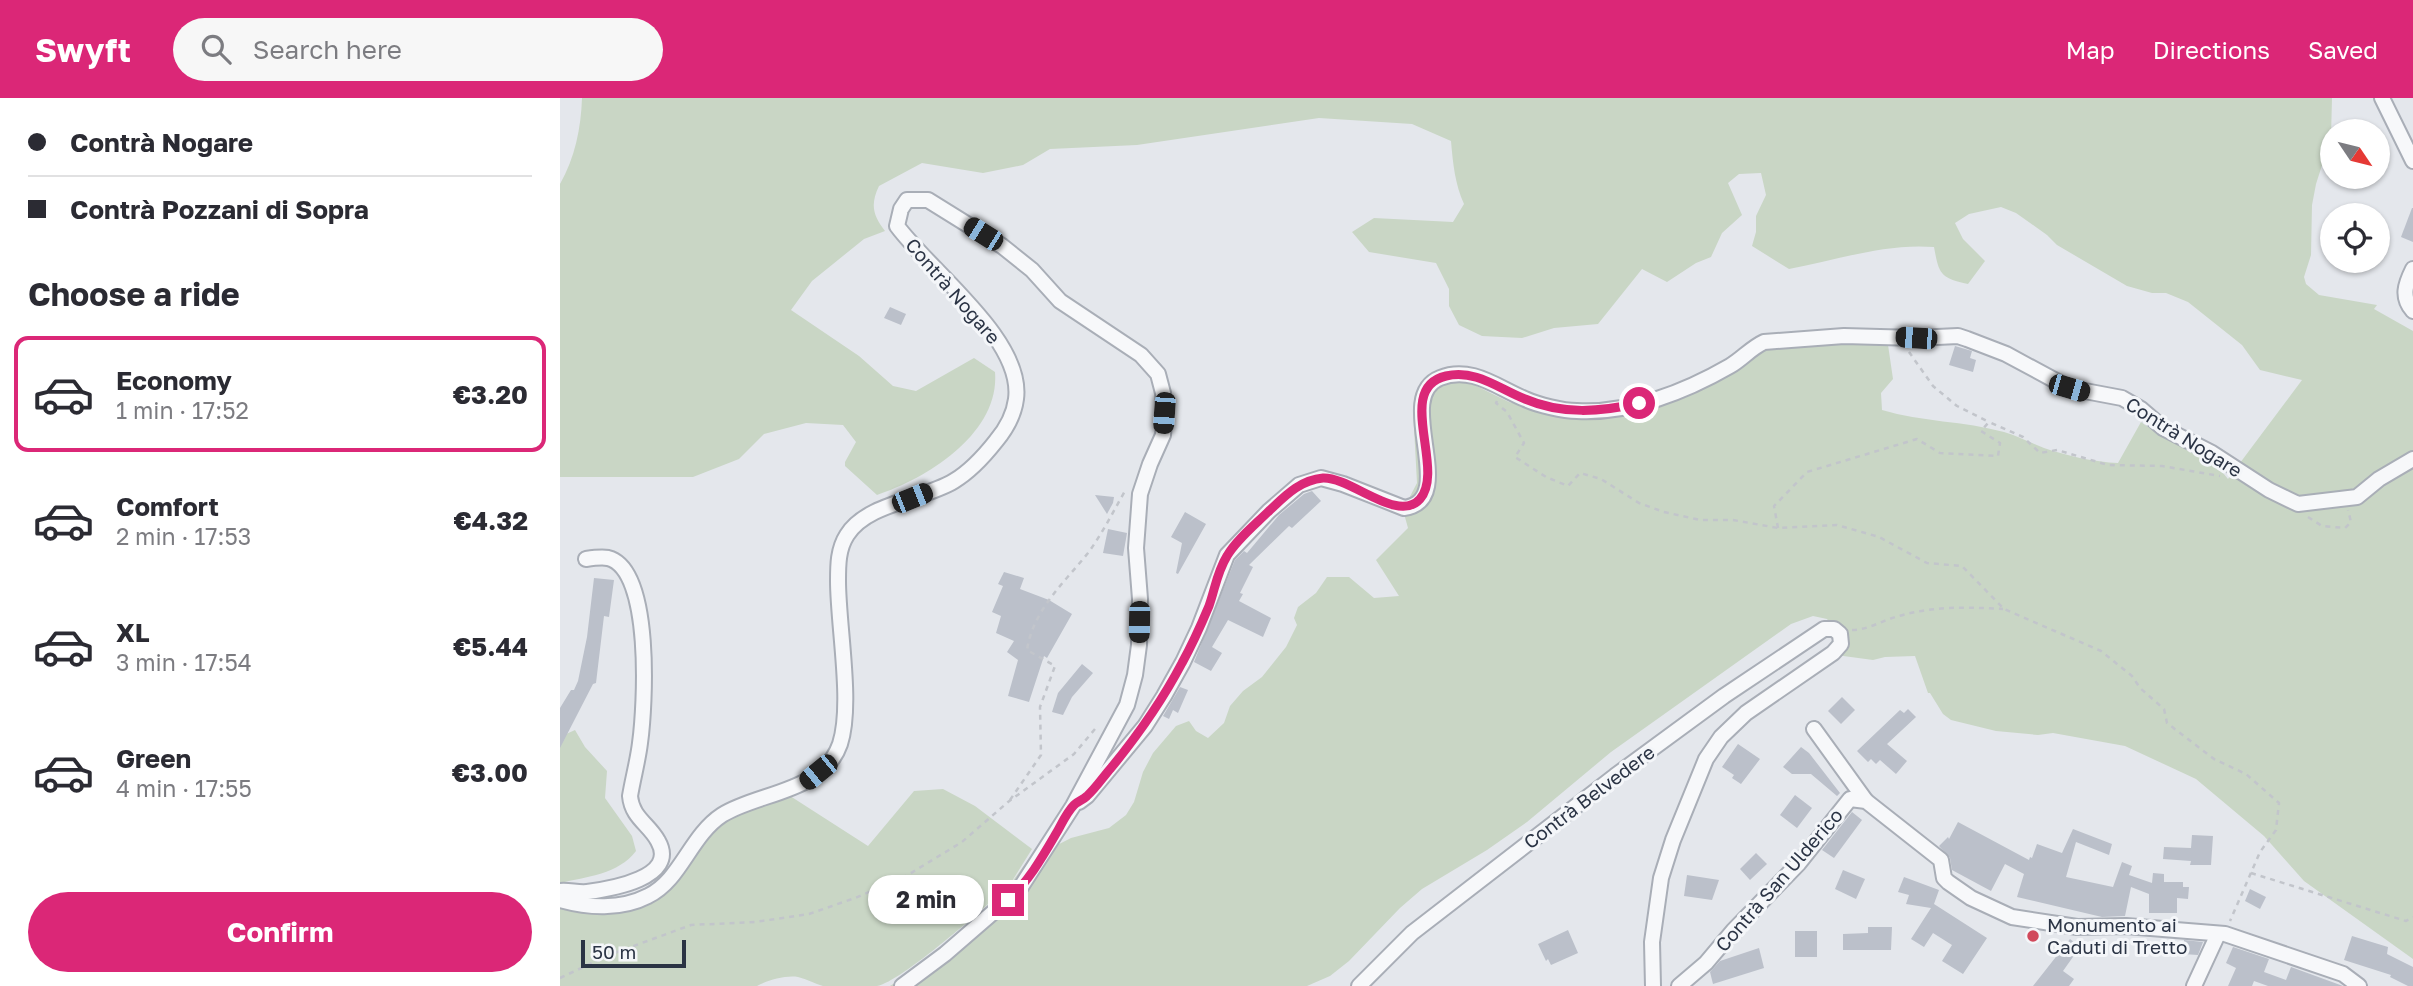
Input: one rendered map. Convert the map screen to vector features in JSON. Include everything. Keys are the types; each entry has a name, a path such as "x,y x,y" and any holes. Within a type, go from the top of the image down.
{"street":[{"path":"2382,98 2413,161"},
{"name":"Contrà Nogare","path":"560,901 582,907 612,906 646,897 660,888 694,842 723,814 807,781 830,763 839,745 843,728 844,698 838,594 838,562 842,544 849,532 864,517 954,481 989,450 1013,415 1017,398 1016,375 997,336 913,247 897,226 901,209 907,201 913,199 928,200 1002,246 1032,270 1060,301 1141,355 1158,374 1163,393 1163,435 1140,494 1137,520 1140,599 1135,675 1127,705 1073,806"},
{"path":"2413,270 2406,285 2405,297 2413,311"},
{"name":"Contrà Nogare","path":"1073,806 1087,796 1144,726 1183,662 1227,555 1298,485 1321,478 1343,484 1399,508 1410,507 1422,497 1426,489 1427,451 1420,417 1424,397 1430,385 1446,376 1468,375 1503,388 1525,400 1562,409 1600,411 1656,399 1700,382 1735,363 1764,342 1826,336 1958,336 2006,354 2069,388 2122,398 2141,409 2163,428 2213,453 2254,481 2292,502 2305,504 2357,497 2379,479 2413,459"},
{"path":"560,891 584,892 626,884 650,874 662,857 658,841 638,819 631,804 640,744 644,665 636,593 627,575 613,561 608,558 586,559"},
{"name":"Contrà Belvedere","path":"1359,986 1412,933 1615,776 1724,696 1824,629 1834,629"},
{"path":"1653,986 1652,942 1661,878 1673,840 1706,759 1721,737 1746,713 1833,653 1840,644 1840,634 1834,629"},
{"path":"1814,729 1866,801"},
{"name":"Contrà San Ulderico","path":"1679,986 1706,963 1799,863 1850,799 1866,801 1941,860 1944,878 1948,882 1971,898 2012,918 2077,927 2126,926 2222,934 2343,974 2359,986"},
{"path":"902,986 945,954 1019,890 1036,868 1073,806"},
{"path":"2194,986 2222,934"}],"path":[{"path":"1899,337 1933,386 1957,406 2023,437 2040,453 2057,450 2108,465 2162,466 2230,479"},
{"path":"1503,388 1496,403 1507,412 1524,443 1515,457 1546,477 1567,486 1580,473 1601,479 1639,503 1700,520 1733,520 1778,528 1837,525 1880,537 1927,564 1962,566 2004,609"},
{"path":"1778,528 1773,506 1807,472 1917,439 1940,453 1998,456 2000,443 1981,431 1990,422"},
{"path":"1008,803 1041,755 1040,707 1055,666 1027,650 1029,635 1048,600 1089,551 1127,489"},
{"path":"2302,513 2322,526 2345,528 2351,522 2342,500"},
{"path":"1834,629 1860,630 1899,615 1949,607 2004,609 2101,651 2132,676 2140,688 2164,709 2167,723 2214,759 2246,774 2278,803 2276,830 2260,852 2222,934"},
{"path":"560,978 609,955 691,925 755,922 809,915 855,898 906,876 962,842 1008,803 1074,754 1095,729 1102,729 1104,745"},
{"path":"2251,873 2406,921 2413,917"}],"green space":[{"path":"582,98 2332,98 2331,119 2320,119 2320,171 2312,205 2311,255 2304,277 2306,284 2319,295 2377,305 2374,309 2413,331 2413,959 2304,881 2264,836 2196,779 2125,746 2053,733 2038,735 1996,731 1951,720 1943,714 1928,693 1915,656 1873,660 1836,655 1836,632 1827,619 1813,616 1791,624 1611,752 1527,822 1422,889 1349,961 1330,976 1307,986 890,986 937,955 972,926 1008,886 905,972 877,986 823,986 793,977 777,978 757,986 560,986 560,906 642,902 726,821 739,812 787,794 868,846 914,791 943,789 975,806 1032,849 1009,886 1028,860 1071,838 1109,828 1126,815 1134,802 1143,772 1153,753 1176,726 1189,721 1196,731 1208,738 1224,723 1230,706 1243,691 1262,677 1286,647 1297,625 1294,618 1298,607 1316,593 1327,577 1349,577 1374,598 1399,596 1376,560 1408,528 1403,510 1417,483 1413,409 1415,394 1423,382 1430,378 1460,378 1509,402 1539,410 1637,409 1771,347 1887,338 1893,379 1881,393 1882,410 1989,428 2062,454 2118,463 2141,422 2209,460 2228,479 2302,380 2260,370 2242,345 2188,302 2166,293 2152,293 2127,286 2057,245 2016,213 2001,207 1969,214 1955,223 1963,239 1985,261 1968,284 1946,277 1942,273 1934,247 1897,247 1789,269 1752,246 1756,232 1756,216 1766,195 1761,173 1739,174 1728,183 1742,215 1722,233 1711,257 1696,263 1667,282 1642,269 1598,324 1554,328 1522,338 1482,336 1459,325 1449,306 1449,289 1436,263 1369,252 1352,232 1374,218 1453,222 1464,204 1456,181 1451,141 1412,124 1319,118 1137,145 1050,149 1023,165 983,173 922,163 879,186 874,199 874,210 885,231 864,239 812,281 791,310 859,356 893,386 916,391 974,358 995,372 993,394 986,415 973,433 938,465 897,487 877,495 845,466 856,442 843,425 806,423 764,434 739,459 693,477 560,477 560,184 570,164"},
{"path":"575,730 585,747 607,771 605,798 632,836 636,851 629,859 611,870 560,883 560,744 564,735"}],"building":[{"path":"2413,208 2413,242 2401,237"},
{"path":"890,307 906,314 901,325 884,318"},
{"path":"1955,346 1972,351 1970,358 1976,360 1973,372 1949,365"},
{"path":"1312,491 1321,501 1292,528 1289,526 1249,565 1253,567 1240,593 1243,594 1239,601 1271,618 1263,637 1228,620 1212,647 1222,653 1211,671 1194,662 1235,560 1244,551 1247,553 1279,515 1304,494"},
{"path":"1095,495 1114,497 1107,514"},
{"path":"1185,512 1206,524 1178,574 1176,573 1182,543 1171,537"},
{"path":"1108,529 1127,533 1123,556 1103,553"},
{"path":"1004,572 1024,578 1020,589 1049,600 1072,614 1047,658 1044,656 1029,702 1008,696 1018,660 1007,652 1014,641 996,633 1001,616 992,612 1003,586 998,584"},
{"path":"594,578 614,580 609,617 604,616 596,683 593,684 560,748 560,708 578,681 587,637"},
{"path":"1082,664 1093,673 1072,697 1063,715 1052,712 1058,693"},
{"path":"1180,687 1188,690 1178,713 1173,710 1169,719 1163,716"},
{"path":"1842,697 1855,710 1841,724 1828,711"},
{"path":"1908,709 1916,717 1887,744 1907,761 1896,774 1880,760 1876,764 1871,759 1868,762 1857,751 1900,710 1904,713"},
{"path":"1738,744 1760,759 1741,784 1722,767"},
{"path":"1801,747 1809,753 1840,793 1837,796 1811,774 1792,774 1783,767"},
{"path":"1795,795 1812,808 1797,828 1780,815"},
{"path":"1852,812 1862,820 1834,858 1822,850"},
{"path":"1958,822 2029,860 2037,844 2062,853 2073,829 2112,844 2109,855 2076,842 2066,877 2113,887 2122,862 2132,866 2129,875 2152,883 2153,873 2164,874 2164,882 2183,882 2183,887 2189,887 2188,899 2177,898 2177,913 2149,913 2149,894 2131,887 2125,916 2102,917 2017,897 2024,874 2005,864 1991,891 1952,870 1950,858 1939,846 1948,837 1949,839"},
{"path":"2192,835 2213,836 2211,865 2190,865 2191,861 2163,859 2164,847 2191,848"},
{"path":"1756,853 1767,864 1750,880 1740,869"},
{"path":"1843,870 1865,879 1856,899 1835,889"},
{"path":"1687,875 1719,880 1712,900 1684,896"},
{"path":"1904,877 1939,890 1934,904 1987,938 1963,974 1942,961 1952,945 1933,933 1924,947 1911,939 1931,908 1906,904 1909,895 1898,892"},
{"path":"2250,889 2266,897 2260,909 2245,901"},
{"path":"1868,927 1892,927 1891,950 1843,950 1843,934 1868,933"},
{"path":"1568,930 1578,953 1551,965 1548,959 1546,961 1538,944"},
{"path":"1795,931 1817,931 1817,957 1795,957"},
{"path":"2352,936 2388,947 2387,954 2413,967 2413,986 2390,977 2391,975 2344,960"},
{"path":"2070,939 2080,947 2063,971 2074,979 2069,986 2033,986"},
{"path":"2184,940 2203,942 2198,955 2183,954"},
{"path":"2233,947 2269,959 2264,972 2286,980 2291,967 2343,986 2268,986 2254,981 2252,986 2228,986 2236,968 2226,963"},
{"path":"1759,948 1764,968 1713,984 1710,972 1720,961"}],"place":[{"name":"Monumento ai Caduti di Tretto","path":"2033,936"}],"route":[{"path":"1008,900 1036,868 1073,806 1087,796 1144,726 1164,696 1191,645 1227,555 1298,485 1327,478 1399,508 1414,505 1426,489 1427,451 1420,417 1424,397 1433,382 1446,376 1473,375 1525,400 1575,411 1600,411 1639,403"}]}
